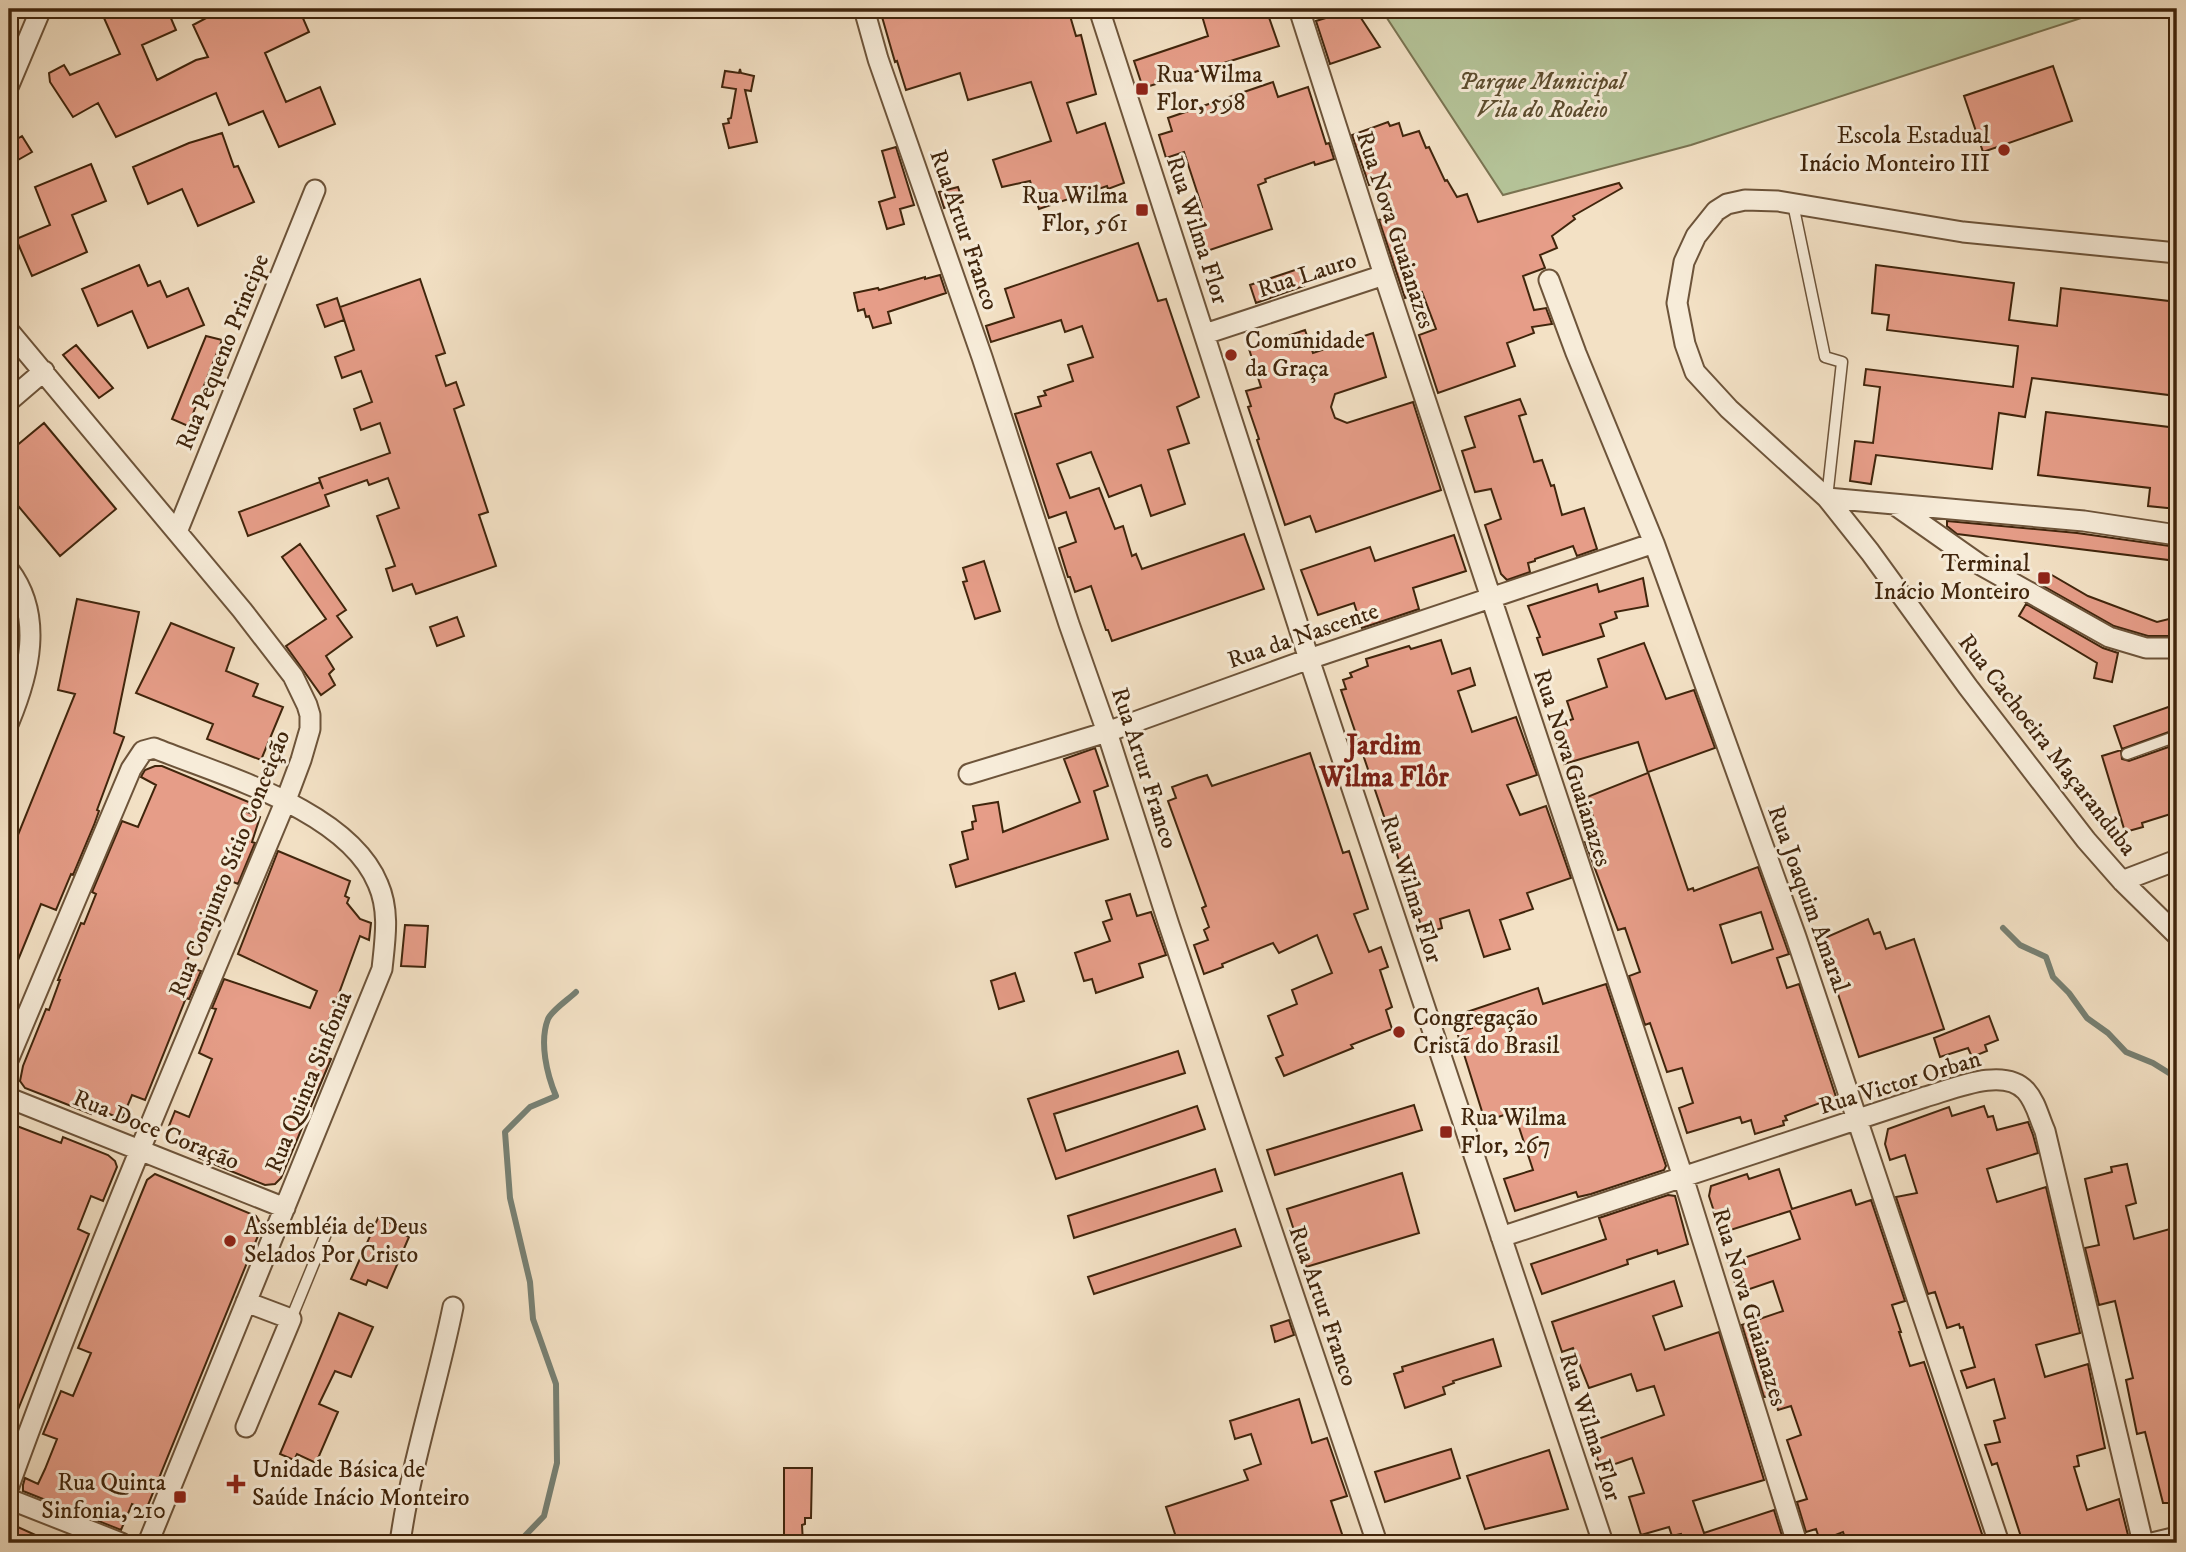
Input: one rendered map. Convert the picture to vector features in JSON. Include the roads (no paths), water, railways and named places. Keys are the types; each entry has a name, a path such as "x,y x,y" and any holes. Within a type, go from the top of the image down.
{"street":[{"path":"9,85 41,9"},
{"name":"Rua Artur Franco","path":"864,9 878,59 949,260 1377,1543"},
{"name":"Rua Wilma Flor","path":"1099,9 1309,659 1603,1543"},
{"name":"Rua Nova Guaianazes","path":"1299,9 1490,597 1684,1177 1797,1543"},
{"name":"Rua Pequeno Principe","path":"177,532 315,190"},
{"name":"Rua Cachoeira Maçaranduba","path":"2177,253 1963,232 1793,204 1745,200 1727,204 1705,222 1690,248 1680,279 1677,303 1685,344 1695,372 1729,409 1827,498 1870,552 1968,687 2087,840 2122,881 2177,935"},
{"name":"Rua Lauro","path":"1205,334 1384,275"},
{"name":"Rua Joaquim Amaral","path":"1549,280 1654,543 1797,937 1999,1543"},
{"name":"Rua Conjunto Sítio Conceição","path":"9,331 242,610 292,676 310,715 310,729 286,800 139,1150 51,1369 9,1486"},
{"path":"9,401 44,371"},
{"path":"1827,498 2084,521 2177,535"},
{"path":"1895,505 1979,564 2109,637 2146,648 2177,648"},
{"name":"Rua da Nascente","path":"969,774 1107,732 1309,659 1654,543"},
{"path":"9,570 16,579 29,617 30,652 23,687 9,722"},
{"name":"Rua Quinta Sinfonia","path":"9,1058 131,769 143,751 154,748 286,800 341,835 364,857 379,886 387,927 382,969 148,1543"},
{"path":"2122,881 2177,860"},
{"name":"Rua Victor Orban","path":"1501,1237 1858,1118 1971,1084 2010,1079 2034,1102 2045,1132 2143,1543"},
{"name":"Rua Doce Coração","path":"9,1098 285,1208"},
{"path":"246,1302 291,1319 246,1427"},
{"path":"400,1543 406,1503 453,1307"},
{"path":"9,1499 121,1543"},
{"path":"2152,1543 2177,1536"}],"lane":[{"path":"1793,204 1825,357 1842,362 1827,498"},
{"path":"2127,754 2177,736"},
{"path":"291,1319 330,1224"}],"waterway":[{"path":"2003,928 2020,945 2046,957 2053,977 2069,993 2087,1018 2108,1033 2126,1052 2153,1063 2177,1078"},
{"path":"518,1543 544,1516 557,1463 556,1384 533,1319 530,1282 510,1198 505,1132 530,1107 556,1096 545,1058 545,1028 553,1012 576,992"}],"place":[{"name":"Rua Wilma Flor, 598","path":"1142,89"},
{"name":"Escola Estadual Inácio Monteiro III","path":"2004,150"},
{"name":"Rua Wilma Flor, 561","path":"1142,210"},
{"name":"Comunidade da Graça","path":"1231,355"},
{"name":"Terminal Inácio Monteiro","path":"2044,578"},
{"name":"Congregação Cristã do Brasil","path":"1399,1032"},
{"name":"Rua Wilma Flor, 267","path":"1446,1132"},
{"name":"Assembléia de Deus Selados Por Cristo","path":"230,1241"},
{"name":"Unidade Básica de Saúde Inácio Monteiro","path":"236,1484"},
{"name":"Rua Quinta Sinfonia, 210","path":"180,1497"}],"district":[{"name":"Jardim Wilma Flôr","path":"1384,761"}],"park label":[{"name":"Parque Municipal Vila do Rodeio","path":"1542,96"}]}
